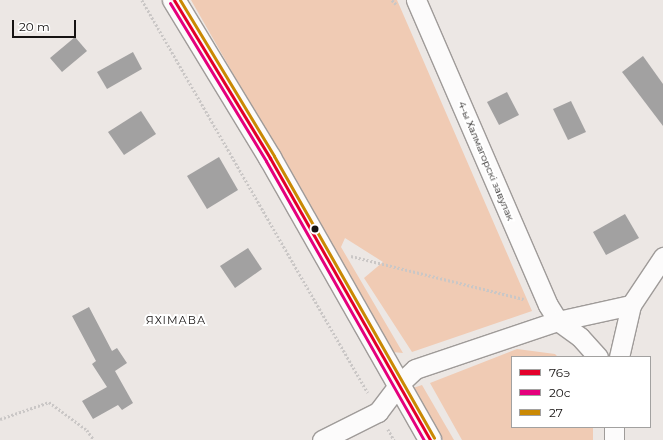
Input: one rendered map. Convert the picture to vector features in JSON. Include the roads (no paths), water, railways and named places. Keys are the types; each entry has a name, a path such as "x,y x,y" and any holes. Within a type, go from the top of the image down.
{"main road":[{"path":"174,0 270,158 430,440"}],"street":[{"name":"4-ы Халмагорскі завулак","path":"416,0 548,305 558,321"},
{"path":"620,356 631,305 663,257"},
{"path":"322,440 378,412 398,385 414,369 558,321 631,305"},
{"path":"558,321 580,337 597,356"},
{"path":"614,428 614,440"}],"district":[{"name":"ЯХІМАВА","path":"176,320"}]}
